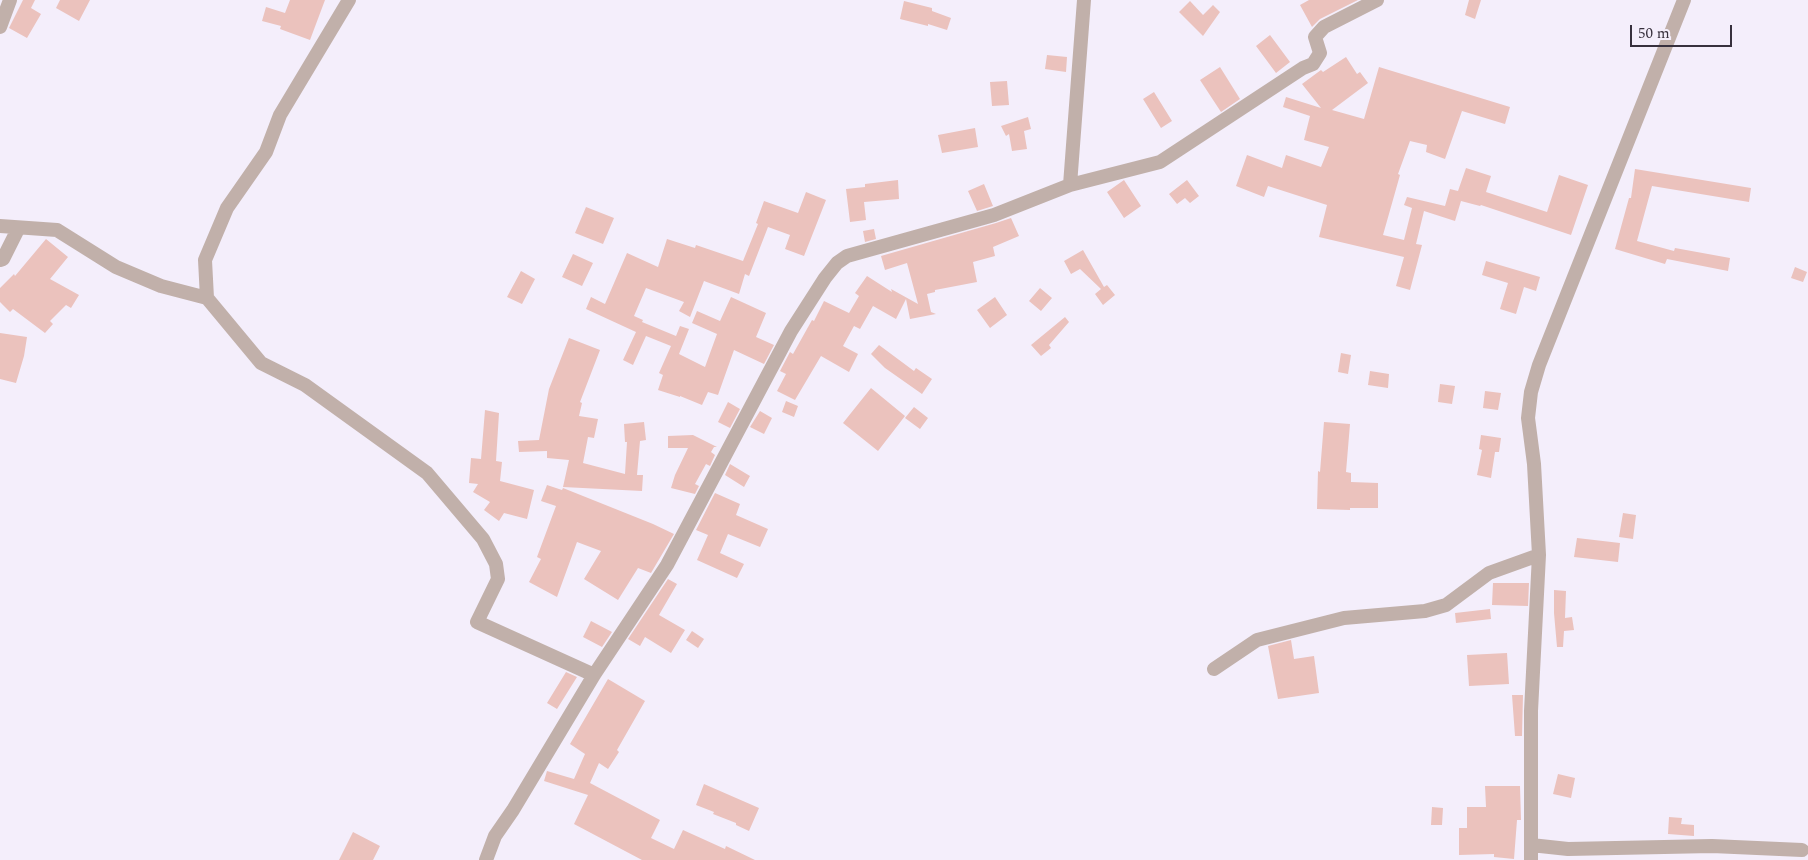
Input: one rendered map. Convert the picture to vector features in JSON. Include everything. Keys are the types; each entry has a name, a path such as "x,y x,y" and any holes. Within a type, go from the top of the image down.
{"street":[{"path":"0,27 10,0"},
{"path":"207,298 205,260 227,208 266,152 280,115 348,0"},
{"path":"1070,185 1084,0"},
{"path":"486,860 495,836 513,810 594,675 667,565 791,332 825,278 838,263 847,256 994,215 1070,185 1160,162 1303,68 1313,64 1320,54 1315,38 1324,28 1377,0"},
{"path":"1530,860 1531,711 1539,555 1534,464 1528,418 1531,392 1538,365 1684,0"},
{"path":"0,226 18,229 57,230 116,267 161,286 207,298 261,363 305,385 427,473 464,517 483,540 496,564 498,580 477,622 594,675"},
{"path":"0,260 3,258 18,229"},
{"path":"1214,669 1257,640 1344,618 1425,611 1446,605 1489,573 1539,555"},
{"path":"1531,844 1568,849 1712,846 1802,850"}],"building":[{"path":"23,0 35,0 31,8 41,14 27,38 9,28"},
{"path":"60,0 90,0 79,21 56,8"},
{"path":"290,0 325,0 310,40 280,29 281,26 262,21 266,7 285,13"},
{"path":"1309,0 1358,0 1320,19 1312,27 1300,5"},
{"path":"1469,0 1481,0 1475,19 1465,15"},
{"path":"904,1 932,8 932,11 951,18 947,30 928,24 928,26 900,19"},
{"path":"1190,1 1203,15 1213,5 1220,12 1203,36 1179,12"},
{"path":"1270,35 1290,62 1276,73 1256,46"},
{"path":"1047,55 1067,57 1066,72 1045,69"},
{"path":"1346,57 1357,74 1360,72 1368,83 1332,110 1364,119 1379,67 1510,107 1505,124 1462,111 1445,159 1426,152 1427,145 1410,141 1398,174 1400,175 1383,235 1404,240 1412,208 1404,205 1407,197 1445,206 1450,189 1458,191 1466,168 1491,176 1486,192 1547,212 1559,175 1588,185 1571,235 1481,205 1461,201 1455,221 1424,211 1416,244 1422,245 1410,290 1396,286 1404,257 1319,237 1327,205 1268,186 1264,197 1236,186 1247,155 1282,168 1286,155 1321,167 1329,147 1304,140 1310,116 1283,107 1286,97 1321,108 1302,84 1321,70 1323,72"},
{"path":"1220,67 1240,99 1221,112 1200,80"},
{"path":"1007,81 1009,105 992,106 990,82"},
{"path":"1154,92 1172,121 1161,128 1143,99"},
{"path":"1028,117 1031,129 1024,131 1027,149 1012,151 1009,134 1006,136 1001,126"},
{"path":"975,128 978,147 942,153 938,135"},
{"path":"1635,169 1751,188 1749,202 1652,186 1637,241 1674,251 1675,248 1730,258 1728,271 1667,259 1665,264 1615,249 1629,198 1631,198"},
{"path":"898,180 899,199 864,202 866,220 850,222 846,189 865,187 865,184"},
{"path":"1124,180 1141,206 1124,218 1107,192"},
{"path":"1187,180 1199,196 1190,203 1185,198 1177,204 1169,194"},
{"path":"984,184 993,206 977,211 968,191"},
{"path":"806,192 826,200 804,256 785,249 790,235 768,227 749,276 745,274 739,294 704,281 690,317 679,311 684,302 646,288 634,316 643,320 642,322 676,336 680,326 689,329 679,354 705,367 717,334 692,323 697,311 720,321 731,297 766,313 756,337 774,345 764,364 734,350 718,395 708,392 702,405 658,390 663,375 659,373 671,346 646,336 633,365 623,360 636,332 586,309 591,297 605,304 627,253 658,267 667,239 695,248 696,245 743,261 758,224 756,223 764,201 798,213"},
{"path":"586,207 614,218 603,244 575,233"},
{"path":"1011,218 1019,236 993,247 995,256 973,262 977,282 935,290 935,292 927,294 931,312 936,314 910,319 906,299 896,319 873,306 860,329 854,326 843,346 858,354 849,372 821,356 795,400 777,391 786,374 780,371 790,352 793,354 812,320 814,321 824,301 849,313 859,296 855,293 867,276 892,292 891,289 918,304 907,263 885,270 881,256"},
{"path":"874,229 876,239 865,242 863,231"},
{"path":"46,239 68,257 50,279 79,295 71,308 66,305 50,321 53,324 45,333 13,309 10,312 0,302 0,288 14,274 15,276"},
{"path":"1083,250 1104,287 1107,285 1115,295 1103,305 1095,294 1101,289 1080,269 1071,274 1064,261"},
{"path":"573,254 593,263 582,286 562,277"},
{"path":"1486,261 1540,277 1536,291 1524,287 1516,314 1500,309 1508,283 1482,275"},
{"path":"1795,267 1807,272 1803,282 1791,278"},
{"path":"521,271 535,279 522,304 507,297"},
{"path":"1040,288 1052,298 1041,311 1029,301"},
{"path":"995,297 1007,315 990,328 977,310"},
{"path":"1065,317 1069,322 1049,345 1051,348 1041,356 1031,345"},
{"path":"0,333 27,337 24,356 16,383 0,379"},
{"path":"569,338 600,350 580,402 582,403 579,416 598,419 594,438 588,437 583,463 625,474 627,442 625,442 624,424 644,422 646,440 640,441 637,475 643,475 642,491 563,487 569,460 547,458 547,451 519,452 518,441 539,440 549,389"},
{"path":"879,345 914,371 916,368 932,379 922,394 885,368 871,354"},
{"path":"1341,353 1351,355 1348,374 1338,372"},
{"path":"1370,371 1389,374 1388,388 1368,385"},
{"path":"1440,384 1455,386 1452,404 1438,402"},
{"path":"871,388 905,416 878,451 843,423"},
{"path":"1485,391 1501,393 1498,410 1483,408"},
{"path":"786,401 798,406 794,417 782,412"},
{"path":"728,402 740,409 730,428 718,422"},
{"path":"914,407 928,418 920,429 905,418"},
{"path":"485,410 499,413 496,461 502,462 500,481 534,490 527,519 504,513 499,521 484,510 490,502 473,492 478,484 469,483 471,458 481,459"},
{"path":"760,411 772,418 764,434 750,427"},
{"path":"1324,422 1350,424 1346,472 1351,473 1351,482 1378,483 1378,508 1350,508 1350,510 1317,509 1318,471 1320,472"},
{"path":"693,435 717,447 714,447 711,452 715,455 710,466 706,464 695,484 699,486 695,494 671,488 688,448 668,448 668,436"},
{"path":"1481,435 1501,438 1499,452 1495,452 1491,478 1477,475 1482,450 1479,449"},
{"path":"730,464 750,476 744,487 725,475"},
{"path":"547,485 562,490 563,488 674,534 651,573 638,568 618,600 584,579 601,551 577,542 557,597 529,582 541,559 537,557 556,506 541,501"},
{"path":"715,493 740,504 736,515 768,529 760,547 728,534 720,553 744,564 737,578 697,560 708,535 696,530"},
{"path":"1623,513 1636,515 1633,539 1619,537"},
{"path":"1577,538 1620,543 1618,562 1574,557"},
{"path":"668,579 677,584 659,615 685,630 671,653 645,637 640,646 628,639"},
{"path":"1493,583 1529,583 1528,606 1492,605"},
{"path":"1554,590 1566,591 1565,618 1572,617 1574,630 1564,631 1563,647 1557,647"},
{"path":"1490,609 1491,619 1456,623 1455,613"},
{"path":"591,621 612,632 602,647 583,637"},
{"path":"692,631 704,639 698,648 686,640"},
{"path":"1291,640 1294,659 1314,656 1319,693 1278,699 1268,646"},
{"path":"1507,653 1509,684 1469,686 1467,655"},
{"path":"566,672 577,677 557,709 547,703"},
{"path":"608,679 645,701 617,750 619,752 608,769 599,763 590,783 660,820 651,838 674,849 683,830 725,849 726,846 755,860 642,860 574,824 588,795 544,781 547,771 574,779 585,754 570,744"},
{"path":"1512,695 1523,695 1522,736 1515,736"},
{"path":"1558,774 1575,778 1571,798 1553,794"},
{"path":"704,784 759,808 749,831 736,825 736,823 713,814 714,812 696,805"},
{"path":"1485,786 1520,786 1521,820 1517,820 1514,859 1494,857 1494,854 1459,855 1459,828 1467,828 1467,807 1486,807"},
{"path":"1432,807 1443,808 1442,825 1431,825"},
{"path":"1669,817 1682,818 1681,824 1694,825 1694,836 1668,834"},
{"path":"353,832 380,846 373,860 339,860"}]}
